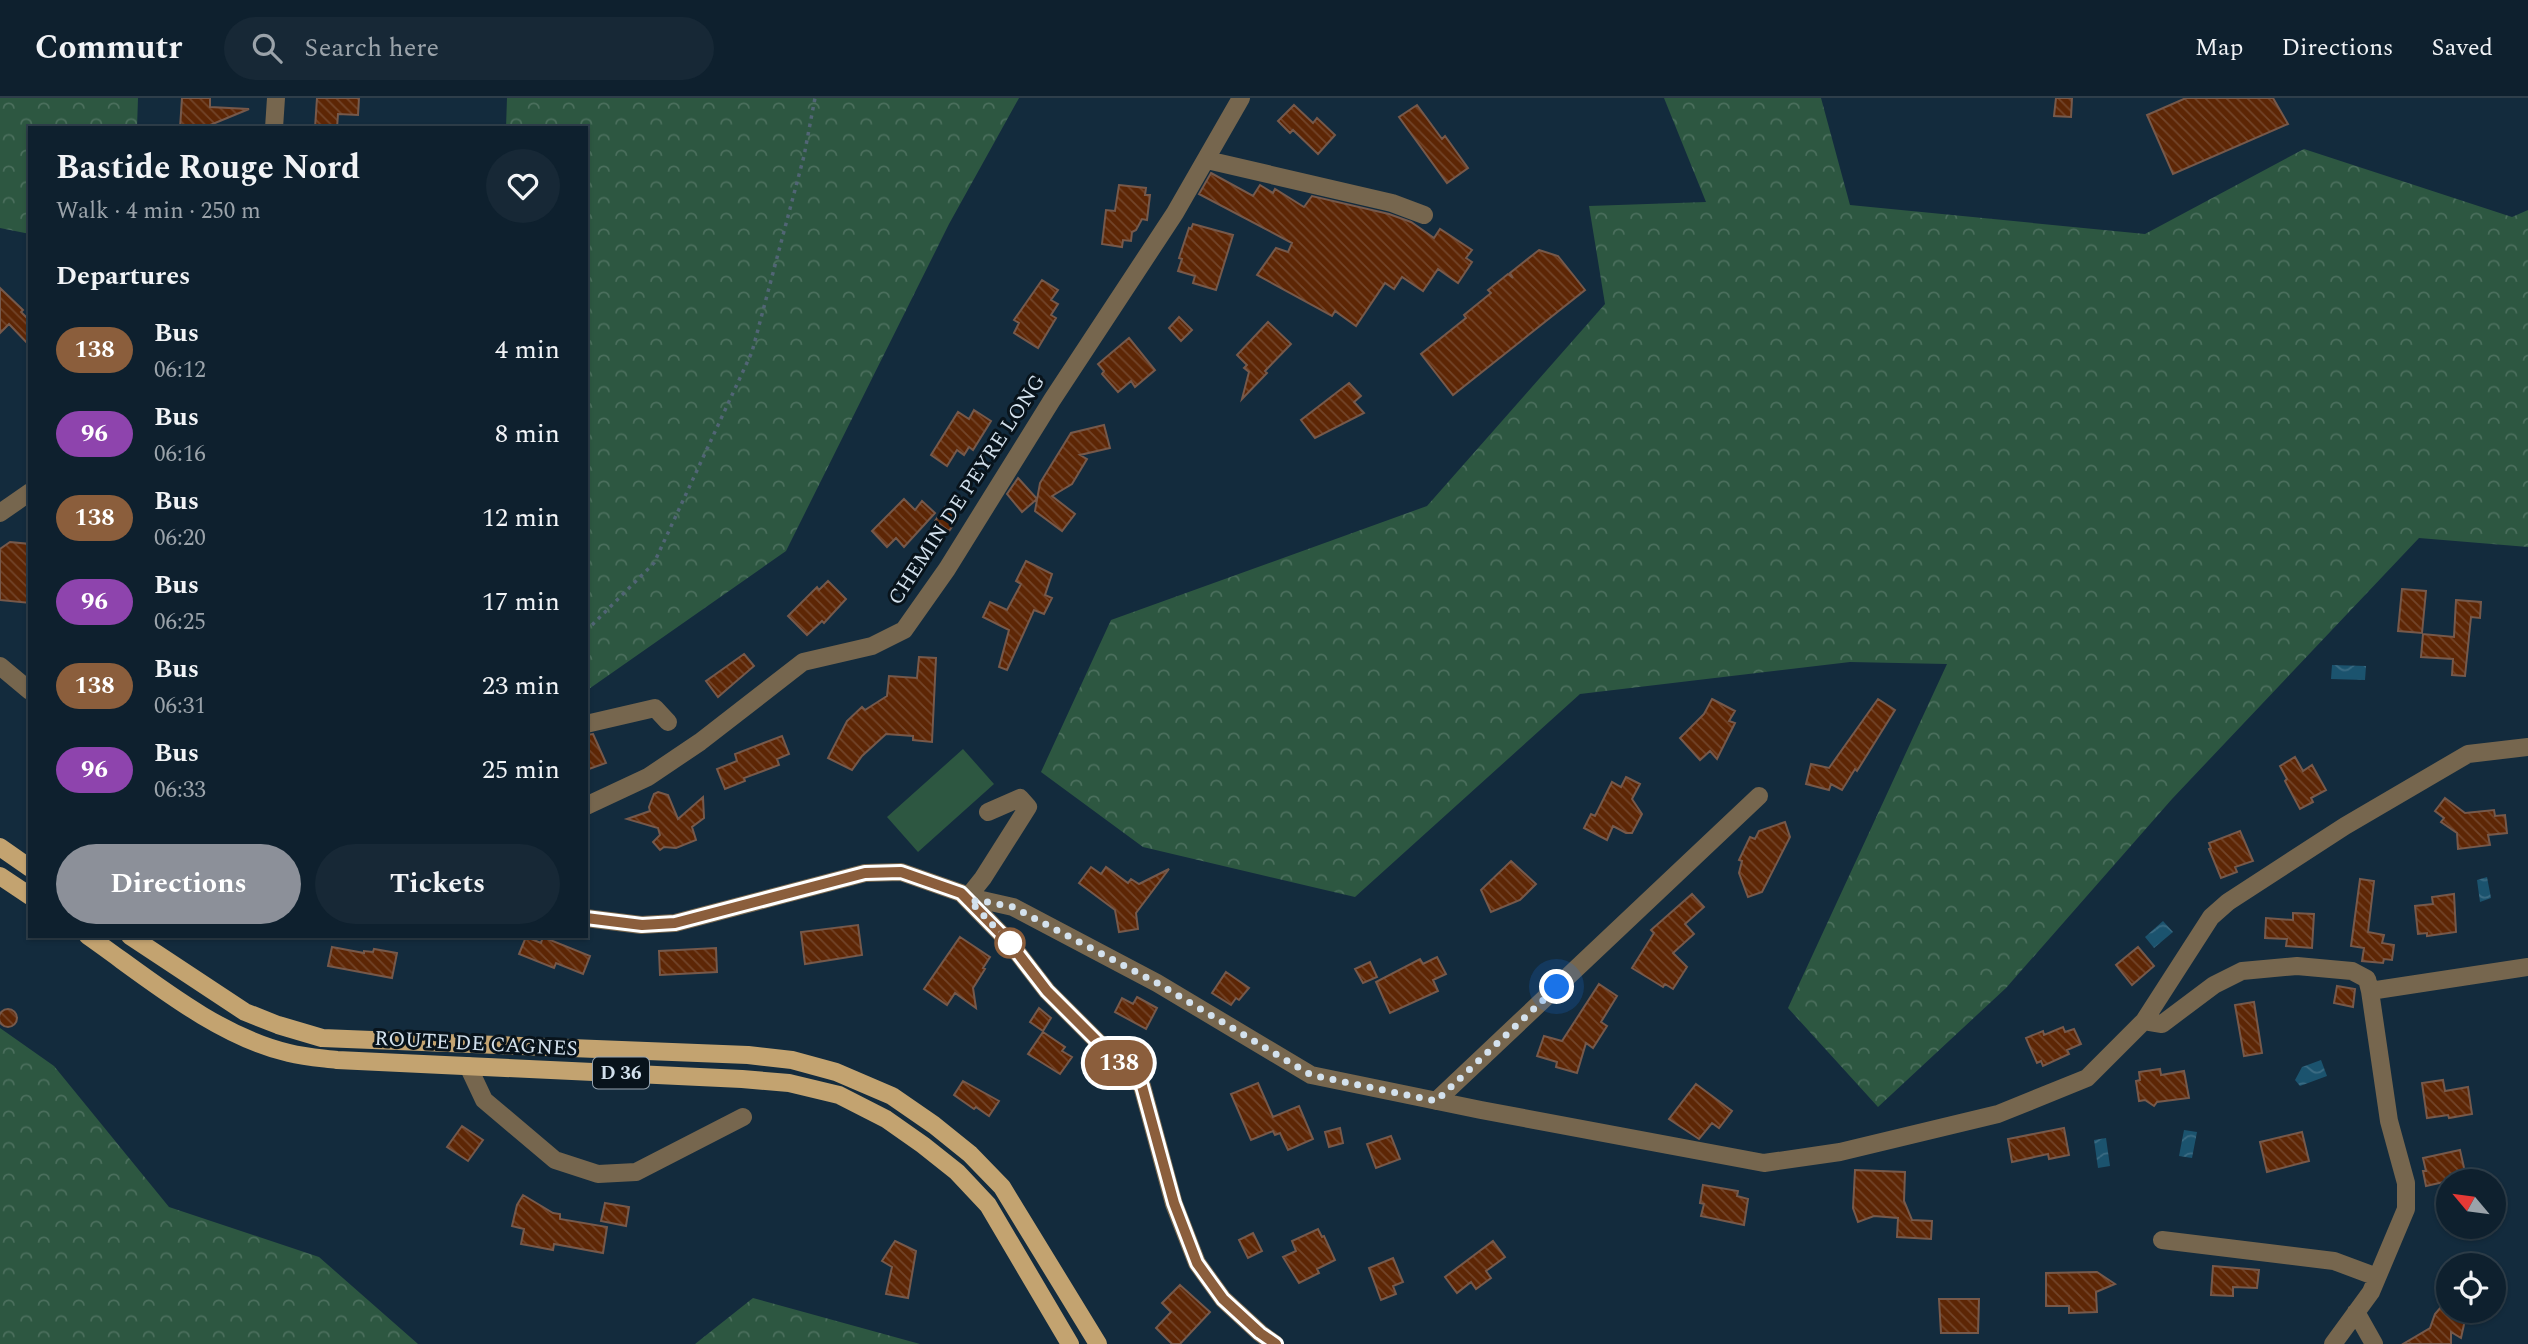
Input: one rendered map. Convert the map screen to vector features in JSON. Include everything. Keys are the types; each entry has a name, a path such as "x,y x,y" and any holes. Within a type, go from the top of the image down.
{"main road":[{"path":"0,847 28,867"},
{"path":"0,876 28,895"},
{"name":"ROUTE DE CAGNES","path":"91,938 194,1010 243,1037 288,1053 337,1060 743,1079 789,1083 839,1095 886,1119 923,1145 957,1172 988,1205 1070,1344"},
{"name":"ROUTE DE CAGNES","path":"133,938 244,1012 278,1026 322,1038 748,1055 792,1060 836,1072 892,1096 934,1125 970,1154 1002,1187 1098,1344"}],"street":[{"path":"274,126 276,98"},
{"name":"CHEMIN DE PEYRE LONG","path":"588,805 648,777 700,743 803,662 872,646 904,630 947,569 1052,400 1175,213 1241,98"},
{"path":"1207,160 1392,203 1424,215"},
{"path":"0,513 28,493"},
{"path":"0,666 28,689"},
{"path":"588,724 655,708 668,722"},
{"path":"969,900 1013,907 1157,983 1311,1075 1764,1163 1840,1152 1998,1114 2087,1078 2144,1021 2211,917 2228,902 2345,826 2468,754 2528,747"},
{"path":"1436,1101 1759,796"},
{"path":"969,900 1028,807 1020,799 988,812"},
{"path":"588,918 642,925 675,923 865,873 901,872 961,893 1010,943 1047,991 1142,1086 1174,1203 1197,1263 1223,1299 1276,1344"},
{"path":"2144,1021 2162,1024 2214,985 2242,971 2297,966 2353,971 2367,979 2389,1121 2406,1183 2406,1209 2371,1292 2333,1344"},
{"path":"2370,992 2528,967"},
{"path":"468,1066 484,1100 555,1160 598,1174 636,1172 743,1117"},
{"path":"2162,1240 2334,1261 2377,1277"},
{"path":"2356,1312 2374,1344"}],"path":[{"path":"588,629 654,563 752,352 804,156 815,98"}],"green space":[{"path":"0,98 138,98 137,126 28,126 28,234 0,228"},
{"path":"507,98 1019,98 949,224 786,551 588,690 588,126 506,126"},
{"path":"1664,98 1821,98 1850,205 2145,234 2304,149 2512,217 2528,210 2528,547 2419,538 2172,799 2006,988 1878,1107 1788,1008 1947,664 1850,662 1580,694 1355,897 1143,847 1041,772 1111,620 1427,506 1605,304 1589,206 1706,202"},
{"path":"963,749 994,784 918,852 887,817"},
{"path":"0,1028 54,1066 169,1207 319,1257 418,1344 0,1344"},
{"path":"753,1298 920,1344 695,1344"}],"water":[{"path":"2332,665 2366,666 2365,680 2331,679"},
{"path":"2487,877 2491,898 2480,902 2477,880"},
{"path":"2163,921 2173,932 2154,948 2145,937"},
{"path":"2321,1060 2327,1076 2300,1086 2295,1080 2302,1067"},
{"path":"2184,1130 2197,1132 2192,1158 2179,1156"},
{"path":"2106,1138 2110,1166 2098,1168 2094,1140"}],"building":[{"path":"182,98 210,98 210,107 249,109 208,126 180,126"},
{"path":"317,98 359,98 358,115 338,114 337,126 315,126"},
{"path":"2056,98 2072,98 2071,117 2054,116"},
{"path":"2186,98 2273,98 2288,124 2173,174 2147,115"},
{"path":"1294,105 1313,123 1317,118 1335,135 1318,154 1293,130 1290,133 1278,121"},
{"path":"1417,105 1442,139 1445,136 1468,168 1447,183 1399,117"},
{"path":"1211,173 1253,196 1260,185 1273,193 1275,189 1304,207 1312,196 1389,214 1411,222 1434,238 1440,229 1472,250 1466,258 1472,262 1458,283 1438,269 1423,291 1402,277 1394,289 1385,283 1356,326 1335,311 1332,316 1257,275 1276,248 1288,252 1292,243 1199,194"},
{"path":"1119,185 1146,188 1145,195 1150,195 1147,220 1142,219 1132,232 1131,241 1123,240 1122,247 1102,244 1106,210 1115,211"},
{"path":"1193,224 1233,235 1216,290 1193,283 1195,276 1178,271 1182,259 1179,258 1189,228 1191,229"},
{"path":"1539,250 1558,256 1585,290 1453,395 1421,354 1466,318 1464,315 1491,293 1488,290 1508,274 1513,278 1510,273"},
{"path":"1042,280 1058,290 1051,300 1058,304 1051,315 1056,318 1038,348 1014,333 1019,323 1014,320"},
{"path":"0,288 23,310 21,312 28,319 28,344 9,324 0,333"},
{"path":"1179,317 1192,330 1181,341 1169,328"},
{"path":"1268,322 1291,344 1242,399 1249,372 1244,368 1247,365 1237,355"},
{"path":"1129,338 1155,370 1135,387 1131,381 1118,392 1102,374 1104,371 1098,364"},
{"path":"1349,383 1361,396 1354,402 1364,413 1315,438 1301,420"},
{"path":"974,410 991,421 973,450 969,447 964,455 957,450 947,466 931,455 958,412 969,419"},
{"path":"1104,425 1110,448 1080,455 1087,459 1072,484 1052,496 1075,514 1062,531 1035,511 1040,483 1071,433"},
{"path":"1018,478 1037,499 1022,512 1007,494"},
{"path":"904,499 915,510 922,501 935,513 904,547 896,538 887,547 872,531"},
{"path":"945,507 958,518 949,531 935,521"},
{"path":"10,542 28,544 28,603 0,600 0,549"},
{"path":"1026,561 1052,574 1045,595 1052,598 1044,614 1034,610 1007,670 999,667 1009,630 983,617 990,602 1007,610 1021,584 1016,581"},
{"path":"828,581 846,599 824,623 822,621 807,635 788,616 817,587 819,590"},
{"path":"2402,589 2426,591 2422,633 2398,631"},
{"path":"2456,600 2481,602 2480,618 2471,617 2465,676 2452,675 2453,659 2421,657 2423,634 2454,637"},
{"path":"744,654 754,666 718,697 706,681"},
{"path":"919,657 936,658 932,742 913,740 913,736 886,734 862,756 852,770 828,758 847,721 862,707 865,710 887,696 889,676 917,678"},
{"path":"1712,699 1735,711 1729,721 1735,723 1717,759 1710,751 1700,760 1680,738 1704,714"},
{"path":"1878,699 1895,710 1842,790 1831,784 1829,790 1806,784 1811,764 1829,768"},
{"path":"593,734 606,763 588,769 588,735"},
{"path":"782,736 789,754 777,759 779,765 744,778 745,781 725,789 717,769 737,761 735,754"},
{"path":"2295,757 2303,771 2312,765 2326,790 2311,798 2313,802 2300,809 2280,766"},
{"path":"1626,777 1640,784 1632,799 1642,814 1632,833 1613,826 1607,840 1584,828 1591,814 1595,816 1612,782 1621,787"},
{"path":"658,792 668,795 678,819 703,797 704,818 692,827 696,840 676,848 664,847 660,850 653,842 660,835 658,828 627,819 650,811 654,794"},
{"path":"2445,798 2465,813 2494,810 2495,816 2505,815 2507,833 2488,835 2490,845 2458,849 2457,833 2441,822 2444,818 2435,811"},
{"path":"1785,822 1790,837 1762,892 1748,897 1739,873 1742,861 1739,860 1750,837 1755,839 1759,831"},
{"path":"2240,831 2253,861 2235,867 2237,872 2221,878 2209,843"},
{"path":"1511,861 1536,884 1520,900 1491,912 1481,890"},
{"path":"1091,867 1101,874 1106,867 1128,883 1131,879 1139,884 1169,869 1136,913 1138,929 1119,932 1115,910 1079,883"},
{"path":"2360,879 2374,881 2368,932 2384,935 2382,943 2394,945 2392,960 2384,959 2383,963 2362,961 2364,948 2351,946"},
{"path":"1692,894 1704,907 1685,924 1694,934 1673,953 1687,967 1673,989 1665,984 1663,987 1632,968 1654,933 1651,930"},
{"path":"2454,894 2456,932 2427,936 2427,933 2418,934 2415,906 2433,904 2432,897"},
{"path":"2293,913 2314,914 2312,948 2286,946 2287,939 2265,938 2266,918 2293,920"},
{"path":"858,925 862,955 805,964 801,932"},
{"path":"960,937 990,957 973,988 976,1008 955,993 947,1005 924,989"},
{"path":"526,938 541,943 545,938 590,956 583,974 556,963 554,968 519,954"},
{"path":"332,947 364,953 373,952 374,949 397,953 392,978 328,966"},
{"path":"2138,947 2154,966 2132,985 2116,965"},
{"path":"716,948 717,972 660,975 659,951"},
{"path":"1437,957 1446,974 1433,980 1438,991 1390,1013 1376,982 1420,959 1423,964"},
{"path":"1370,962 1377,977 1363,983 1355,969"},
{"path":"1226,972 1249,988 1231,1005 1212,993"},
{"path":"1599,984 1617,996 1601,1022 1607,1026 1593,1048 1586,1043 1577,1073 1556,1067 1557,1062 1537,1056 1544,1036 1562,1041"},
{"path":"2337,986 2355,989 2353,1007 2334,1003"},
{"path":"1137,997 1157,1008 1146,1029 1115,1012 1122,998 1133,1004"},
{"path":"2254,1002 2262,1053 2244,1056 2235,1005"},
{"path":"1039,1008 1051,1018 1043,1031 1030,1022"},
{"path":"8,1009 14,1012 17,1018 14,1024 8,1027 2,1024 -1,1018 2,1012"},
{"path":"2063,1027 2065,1032 2074,1029 2081,1044 2067,1050 2069,1054 2043,1066 2041,1061 2037,1063 2026,1038 2043,1031 2044,1035"},
{"path":"1043,1032 1065,1047 1062,1051 1072,1057 1060,1074 1028,1054"},
{"path":"2160,1069 2161,1075 2184,1071 2189,1098 2157,1102 2154,1106 2145,1100 2139,1101 2136,1081 2140,1080 2139,1072"},
{"path":"2443,1080 2445,1091 2468,1087 2472,1114 2427,1118 2422,1083"},
{"path":"963,1081 999,1101 989,1116 954,1095"},
{"path":"1258,1083 1273,1117 1299,1106 1313,1139 1288,1150 1280,1133 1275,1135 1273,1131 1251,1140 1231,1094"},
{"path":"1696,1084 1732,1111 1719,1128 1712,1123 1699,1139 1669,1119"},
{"path":"462,1126 483,1140 468,1161 447,1147"},
{"path":"1340,1128 1343,1143 1329,1147 1325,1132"},
{"path":"2064,1128 2069,1155 2049,1159 2048,1154 2012,1162 2008,1139"},
{"path":"2302,1132 2309,1161 2267,1172 2260,1142"},
{"path":"1391,1136 1400,1159 1376,1168 1367,1144"},
{"path":"2460,1150 2464,1169 2436,1169 2436,1184 2426,1186 2423,1158"},
{"path":"1855,1170 1905,1172 1904,1201 1912,1220 1932,1221 1931,1239 1897,1237 1898,1218 1874,1216 1858,1222 1853,1208"},
{"path":"1703,1185 1738,1191 1737,1196 1748,1199 1744,1225 1701,1216 1704,1204 1700,1203"},
{"path":"523,1195 553,1213 560,1214 560,1219 607,1227 603,1253 554,1244 553,1250 521,1244 524,1229 512,1226 517,1205"},
{"path":"605,1203 629,1207 626,1226 601,1221"},
{"path":"1318,1229 1335,1260 1317,1269 1319,1273 1299,1283 1283,1257 1296,1251 1292,1241"},
{"path":"1253,1233 1262,1251 1248,1258 1239,1240"},
{"path":"895,1241 916,1251 908,1298 886,1294 892,1267 882,1261"},
{"path":"1493,1241 1505,1257 1486,1271 1491,1278 1476,1289 1471,1282 1457,1293 1445,1277"},
{"path":"1393,1258 1403,1282 1393,1286 1396,1294 1381,1300 1369,1268"},
{"path":"2213,1266 2259,1270 2257,1288 2233,1287 2233,1296 2211,1295"},
{"path":"2097,1272 2115,1284 2096,1292 2097,1312 2069,1313 2069,1306 2046,1306 2046,1273"},
{"path":"1180,1285 1210,1312 1180,1344 1172,1344 1156,1328 1171,1312 1162,1303"},
{"path":"1939,1299 1979,1299 1978,1333 1941,1333"},
{"path":"2435,1314 2436,1323 2464,1323 2461,1338 2451,1332 2451,1344 2403,1344 2430,1328"}],"bus line":[{"name":"138","path":"588,918 642,925 675,923 865,873 901,872 961,893 1010,943 1047,991 1142,1086 1174,1203 1197,1263 1223,1299 1276,1344"}],"route":[{"path":"1010,943 970,901 1013,907 1157,983 1311,1075 1436,1101 1557,987"}]}
